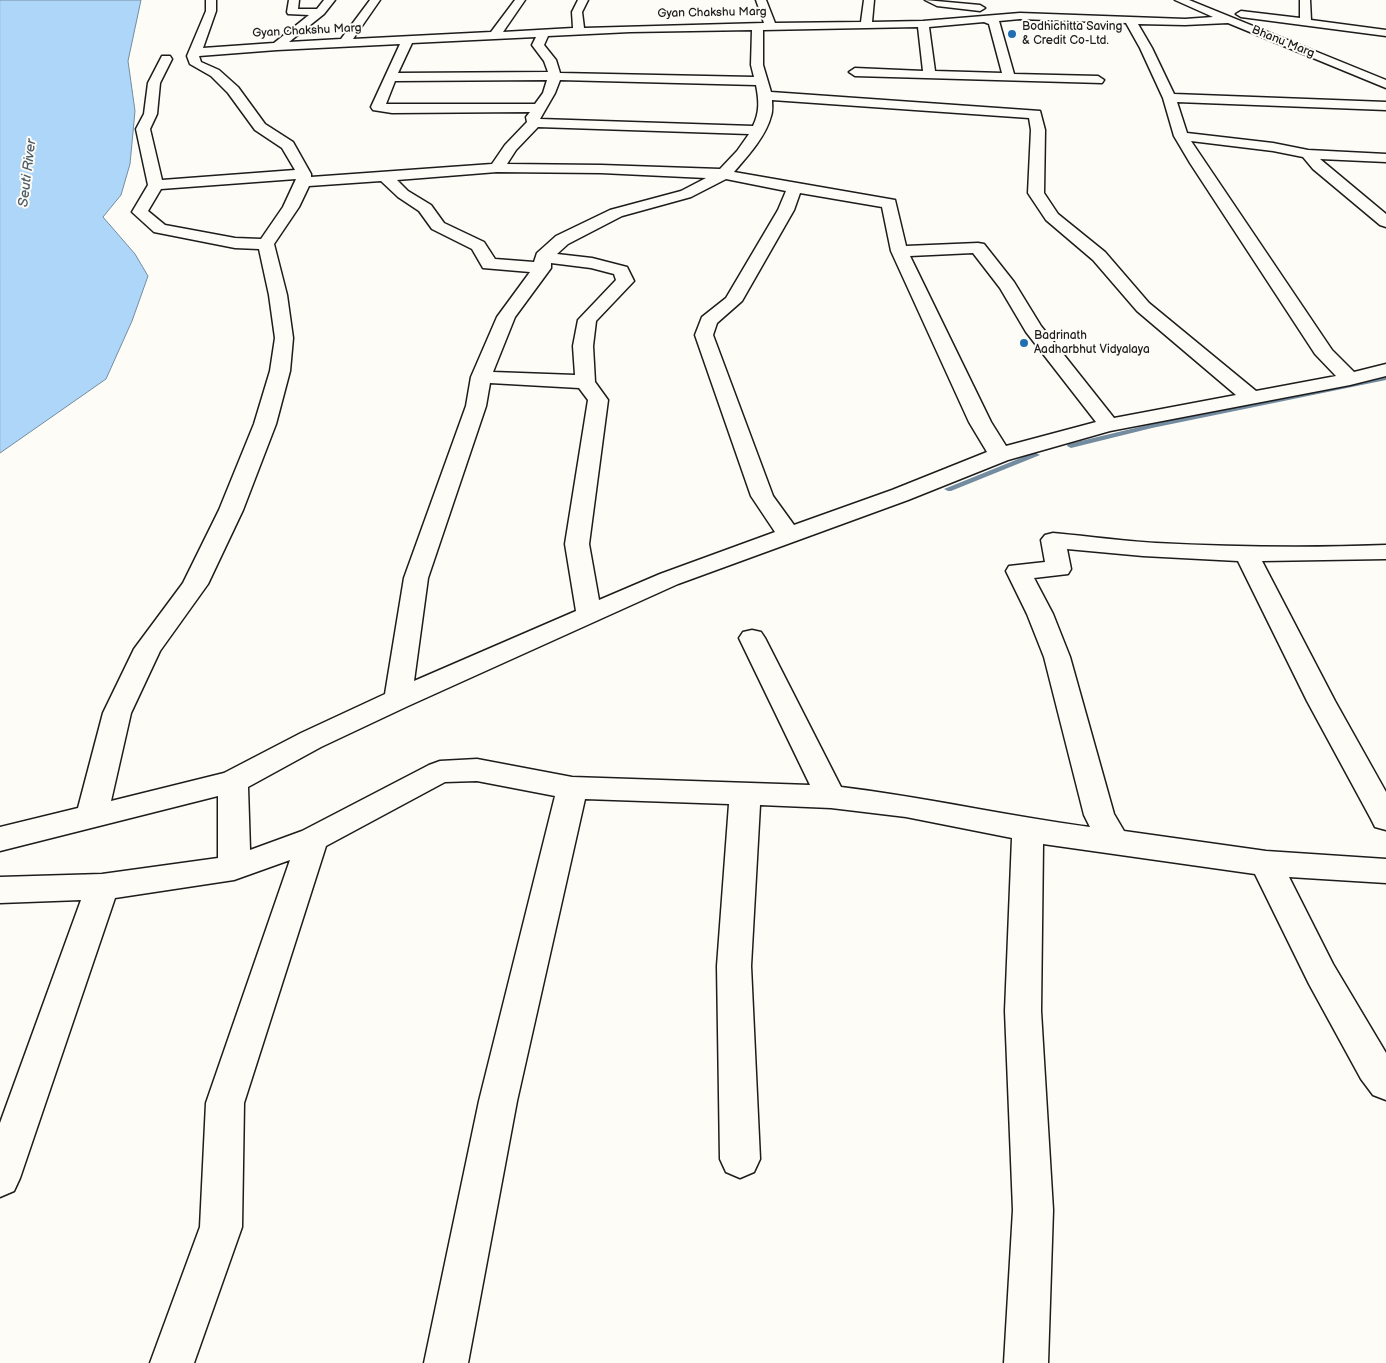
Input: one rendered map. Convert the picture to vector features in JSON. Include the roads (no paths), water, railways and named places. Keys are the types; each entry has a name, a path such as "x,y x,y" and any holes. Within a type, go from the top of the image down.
{"street":[{"path":"92,815 117,712 146,649 194,584 231,510 265,424 280,371 284,338 278,295 266,244 291,207 303,178 288,145 260,127 233,90 215,73 196,64 193,56 211,11 211,0"},
{"path":"294,0 292,12 320,12"},
{"path":"277,46 320,12 330,0"},
{"path":"344,43 375,0"},
{"path":"495,36 520,0"},
{"path":"579,31 577,12 583,0"},
{"path":"762,0 771,26"},
{"path":"866,25 869,0"},
{"path":"930,0 937,3 1003,12"},
{"name":"Bhanu Marg","path":"1180,0 1201,9 1228,13 1386,84"},
{"path":"1304,23 1305,0"},
{"name":"Gyan Chakshu Marg","path":"196,52 277,46 579,31 923,24 986,19 1003,12 1020,16 1185,22 1228,13"},
{"path":"1228,13 1386,33"},
{"path":"986,19 994,22 1009,76"},
{"path":"1130,20 1146,48 1169,98 1181,136 1230,214 1325,354 1350,379"},
{"path":"923,24 929,74"},
{"path":"398,699 416,578 452,468 476,406 482,377 506,317 542,262 562,240 616,213 686,194 724,174 742,154 758,130 765,115 763,88 752,65 758,26"},
{"path":"534,123 533,116 549,93 555,76 554,61 538,45 544,33"},
{"path":"407,41 378,107 392,109 539,108"},
{"path":"166,59 157,73 152,92 153,114 143,129 156,185 140,212 160,229 235,244 266,244"},
{"path":"855,72 1098,80"},
{"path":"390,77 555,76 763,88 1036,114 1038,130 1036,193 1052,217 1099,256 1143,307 1250,397"},
{"path":"1169,98 1386,106"},
{"path":"497,168 510,148 534,123 758,130"},
{"path":"1181,136 1273,147 1308,154 1386,158"},
{"path":"1308,154 1318,166 1386,222"},
{"path":"156,185 497,168 601,169 724,174 796,188 890,202 899,251 980,422 1000,455"},
{"path":"384,175 404,194 425,208 438,226 478,246 489,264 592,263 621,271 625,281 587,320 583,346 585,382 598,400 577,544 589,614"},
{"path":"790,535 762,496 704,334 709,321 733,301 786,210 796,188"},
{"path":"899,251 976,243 1008,286 1032,328 1109,425"},
{"path":"0,839 233,782 311,740 398,699 669,579 1000,455 1046,440 1109,425 1350,379 1386,370"},
{"path":"482,377 585,382"},
{"path":"1115,843 1099,815 1057,656 1040,614 1018,571 1059,569 1053,540 1155,550 1344,554 1386,552"},
{"path":"1246,553 1321,701 1386,819"},
{"path":"752,638 830,797"},
{"path":"0,890 102,887 234,868 313,839 440,772 478,770 572,788 830,797 906,806 1028,830 1115,843 1266,863 1386,871"},
{"path":"233,782 234,868"},
{"path":"446,1363 498,1101 572,788"},
{"path":"740,1159 734,966 745,794"},
{"path":"1026,1363 1033,1210 1023,1011 1028,830"},
{"path":"172,1363 221,1227 225,1103 313,839"},
{"path":"1266,863 1321,974 1374,1067 1386,1083"},
{"path":"0,1178 102,887"}],"water":[{"name":"Seuti River","path":"0,0 141,0 128,61 135,111 130,164 121,195 103,217 135,254 148,276 132,321 106,379 0,453"}],"waterway":[{"path":"1071,446 1152,426 1386,378"},
{"path":"948,489 1036,455"}],"place":[{"name":"Bodhichitta Saving & Credit Co-Ltd.","path":"1012,34"},
{"name":"Badrinath Aadharbhut Vidyalaya","path":"1024,343"}]}
